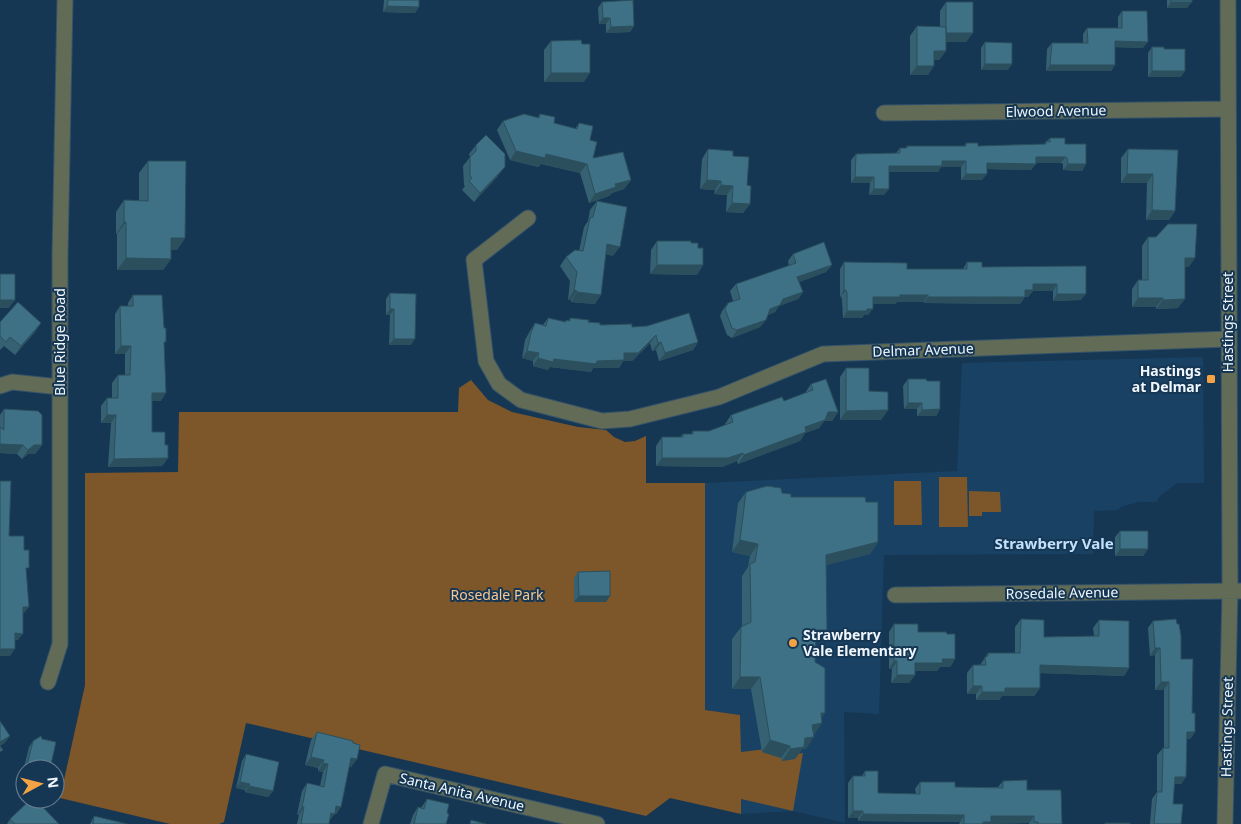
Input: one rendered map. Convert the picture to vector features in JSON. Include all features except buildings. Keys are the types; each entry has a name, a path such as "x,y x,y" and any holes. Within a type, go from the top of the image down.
{"street":[{"name":"Blue Ridge Road","path":"48,682 60,644 60,256 65,0"},
{"name":"Hastings Street","path":"1225,824 1235,591 1228,339 1228,0"},
{"name":"Elwood Avenue","path":"884,113 1228,109"},
{"name":"Delmar Avenue","path":"528,218 474,260 486,360 499,384 521,400 602,421 630,419 719,397 823,354 1228,339"},
{"path":"0,386 12,382 60,386"},
{"name":"Rosedale Avenue","path":"895,595 1235,591"},
{"name":"Santa Anita Avenue","path":"371,824 385,774 597,824"}],"shaded area":[{"name":"Strawberry Vale Elementary","path":"1203,357 1204,483 1177,483 1159,497 1157,502 1138,502 1121,507 1118,510 1094,511 1093,554 884,555 879,714 844,712 845,823 793,811 741,814 740,715 705,710 705,483 957,471 962,363"}],"green space":[{"name":"Rosedale Park","path":"471,380 488,400 512,412 578,427 606,430 614,437 625,442 635,441 646,436 646,483 705,483 705,710 740,715 741,752 775,748 777,757 803,753 793,811 741,799 741,814 670,798 646,816 246,723 224,822 219,824 170,824 65,799 65,775 85,685 85,473 178,472 179,412 458,412 459,388"},
{"path":"939,477 967,477 968,527 939,527"},
{"path":"894,481 921,481 922,525 894,525"},
{"path":"969,491 1000,492 1001,512 982,512 982,516 969,516"}],"place":[{"name":"Hastings at Delmar","path":"1211,379"},
{"name":"Strawberry Vale Elementary","path":"793,643"}],"district":[{"name":"Strawberry Vale","path":"1054,544"}]}
